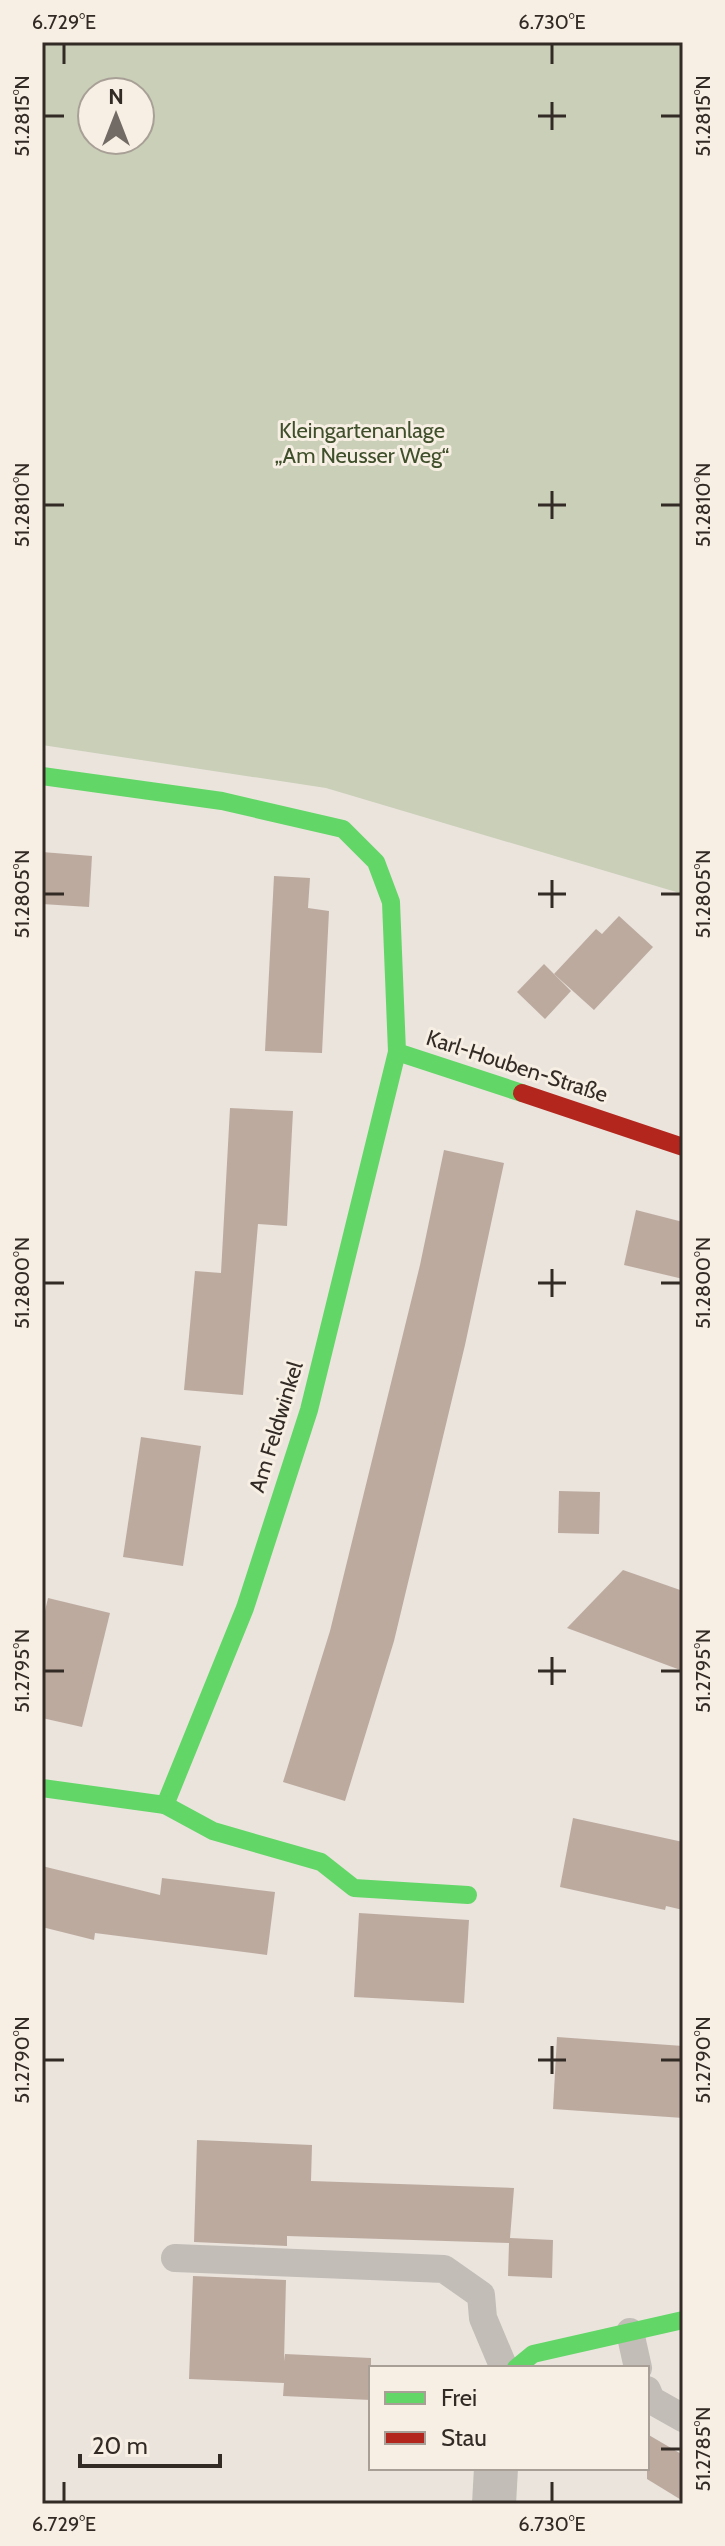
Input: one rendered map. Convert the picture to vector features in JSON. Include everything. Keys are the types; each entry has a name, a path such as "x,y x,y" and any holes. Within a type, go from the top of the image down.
{"street":[{"name":"Karl-Houben-Straße","path":"42,776 222,801 343,829 376,862 391,902 397,1052 683,1147"},
{"name":"Am Feldwinkel","path":"165,1805 245,1608 309,1410 397,1052"},
{"path":"42,1788 165,1805 213,1831 321,1862 354,1888 468,1895"},
{"path":"518,2366 533,2354 683,2320"},
{"path":"494,2504 496,2470"}],"lane":[{"path":"175,2258 444,2269 481,2295 483,2318 503,2366"},
{"path":"630,2332 638,2366"},
{"path":"649,2395 651,2400 683,2418"}],"green space":[{"name":"Kleingartenanlage „Am Neusser Weg“","path":"42,42 683,42 683,894 326,788 42,745"}],"building":[{"path":"42,852 92,856 89,907 42,904"},
{"path":"274,876 310,878 308,908 329,911 322,1053 265,1051"},
{"path":"619,916 653,947 594,1010 554,974 596,929 602,934"},
{"path":"544,964 571,991 545,1019 517,992"},
{"path":"230,1108 293,1111 287,1226 258,1224 243,1395 184,1390 195,1271 221,1273"},
{"path":"444,1150 504,1163 465,1345 394,1641 345,1801 283,1782 330,1631 420,1265"},
{"path":"636,1210 683,1222 683,1279 624,1265"},
{"path":"141,1437 201,1446 183,1566 123,1557"},
{"path":"559,1491 600,1492 599,1534 558,1533"},
{"path":"623,1570 683,1591 683,1671 567,1628"},
{"path":"48,1598 110,1613 82,1727 42,1718 42,1624"},
{"path":"573,1818 683,1842 683,1910 666,1906 665,1910 560,1887"},
{"path":"42,1866 160,1895 162,1878 275,1892 267,1955 95,1933 94,1940 42,1927"},
{"path":"359,1913 469,1920 464,2003 354,1997"},
{"path":"557,2037 683,2046 683,2118 553,2109"},
{"path":"197,2140 312,2145 311,2181 514,2188 510,2238 553,2240 552,2278 508,2276 509,2243 287,2236 287,2246 194,2242"},
{"path":"193,2276 286,2280 284,2361 285,2354 371,2358 369,2400 283,2396 284,2383 189,2379"},
{"path":"649,2435 683,2455 683,2501 647,2479"}],"traffic: fast":[{"path":"42,776 222,801 343,829 376,862 391,902 397,1052 522,1093"},
{"path":"42,1788 165,1805 245,1608 309,1410 397,1052"},
{"path":"165,1805 213,1831 321,1862 354,1888 468,1895"},
{"path":"518,2366 533,2354 683,2320"}],"traffic: jam":[{"path":"522,1093 683,1147"}]}
